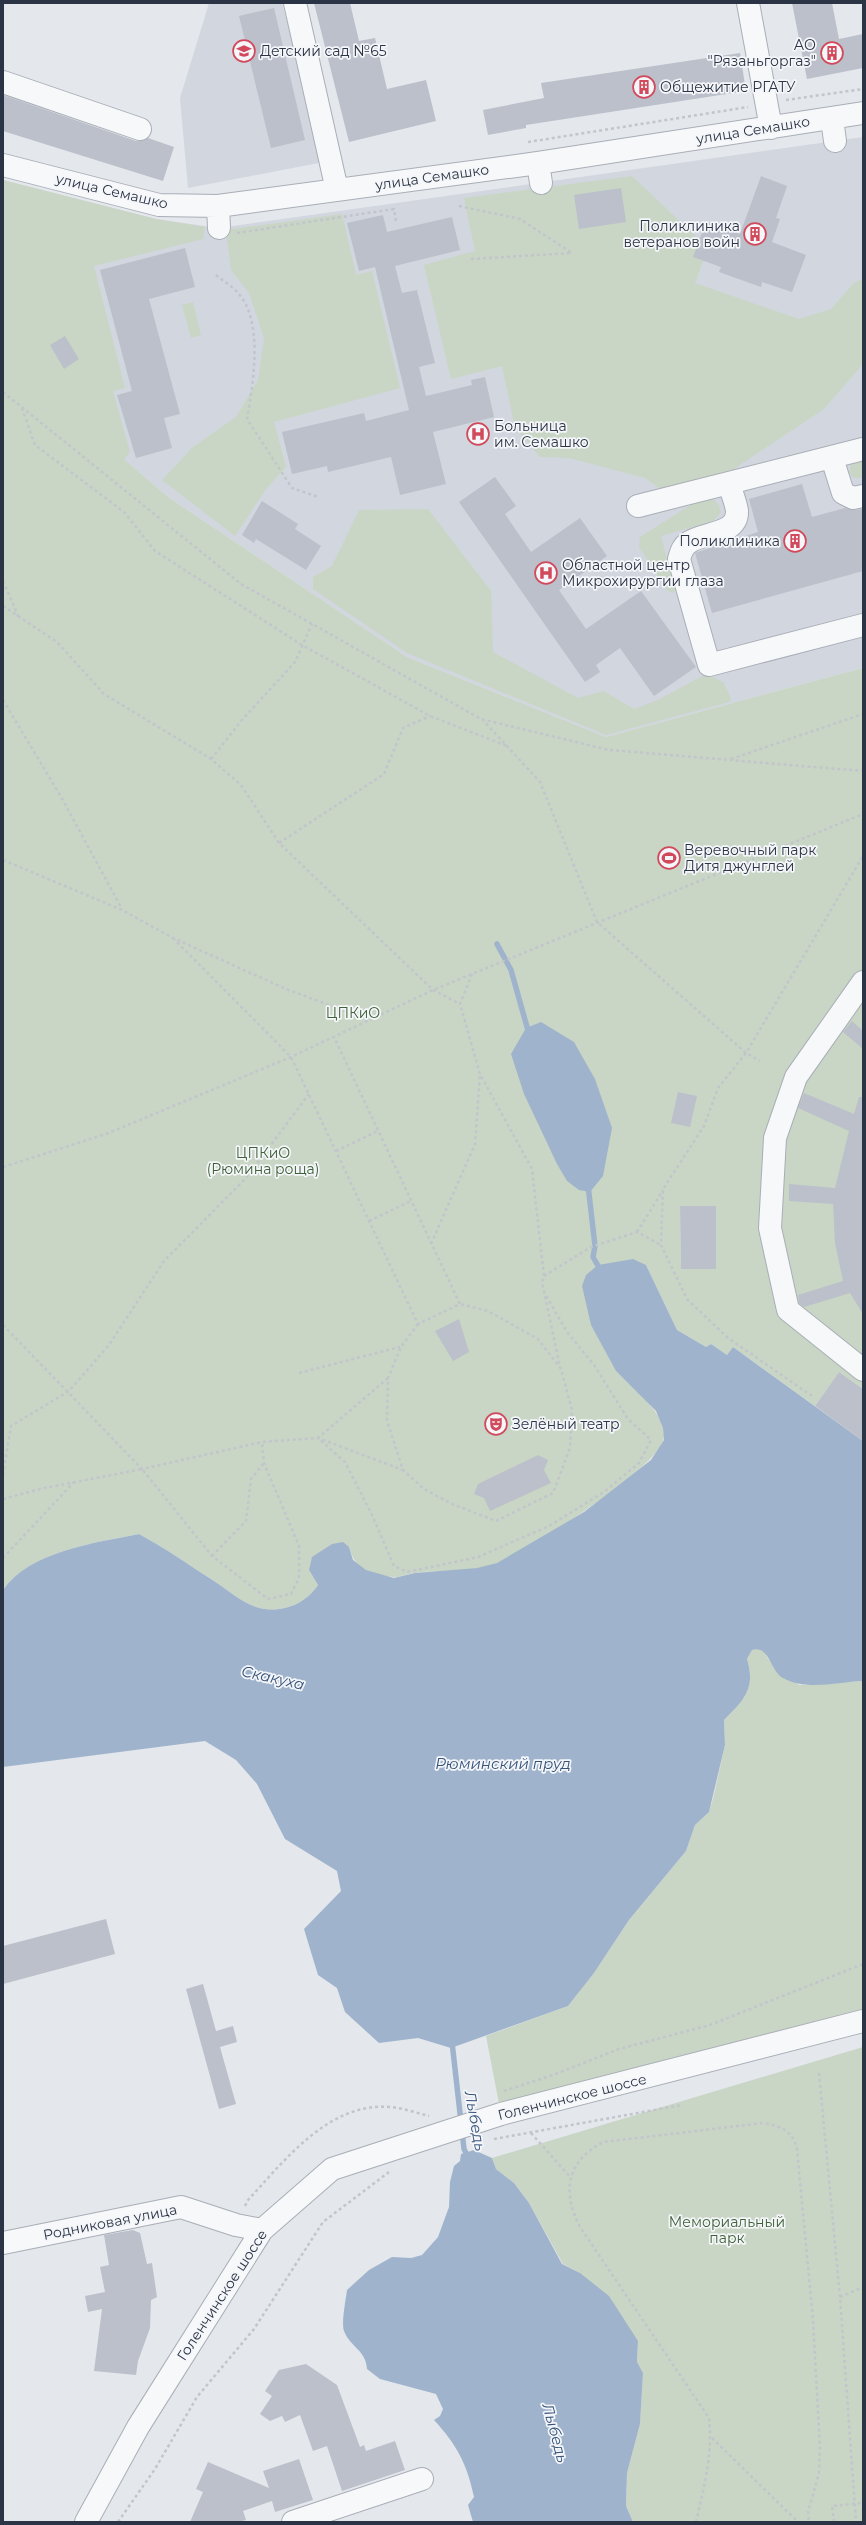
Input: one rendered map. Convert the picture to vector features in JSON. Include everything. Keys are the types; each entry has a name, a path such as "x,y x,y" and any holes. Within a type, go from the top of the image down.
{"street":[{"path":"295,3 337,190"},
{"path":"748,3 771,128"},
{"path":"3,82 140,128"},
{"name":"улица Семашко","path":"3,165 159,205 218,206 337,190 539,173 771,128 863,114"},
{"path":"832,118 835,141"},
{"path":"218,206 227,231"},
{"path":"638,506 863,449"},
{"path":"832,458 843,493 853,498 863,496"},
{"path":"729,483 737,511 734,522 729,527 688,542 682,550 679,559 709,665 863,625"},
{"path":"863,982 796,1077 775,1138 770,1228 788,1310 863,1370"},
{"name":"Голенчинское шоссе","path":"86,2522 138,2427 262,2230 332,2169 449,2130 863,2021"},
{"name":"Родниковая улица","path":"3,2243 181,2207 236,2225 262,2230"},
{"path":"294,2522 422,2479"}],"path":[{"path":"521,143 863,89"},
{"path":"459,206 520,219 572,253 471,259"},
{"path":"227,231 394,208 396,221"},
{"path":"216,275 238,293 251,315 254,376 247,419 292,488 318,497"},
{"path":"3,392 241,584 481,719 609,750 863,771"},
{"path":"22,407 35,444 124,512 155,551 302,645 430,716 506,746"},
{"path":"3,581 19,618"},
{"path":"3,606 57,642 104,694 211,759 241,785 279,843 433,990 460,1004"},
{"path":"211,759 242,720 295,662 312,624"},
{"path":"3,700 60,795 122,910"},
{"path":"729,760 863,714"},
{"path":"279,843 384,774 403,728 430,716"},
{"path":"481,719 540,782 597,922 746,1053 760,1061"},
{"path":"3,1167 106,1134 292,1057 433,990 863,814"},
{"path":"544,1276 591,1248 637,1232 704,1126 718,1088 746,1053 863,856"},
{"path":"3,860 122,910 173,938 286,989 370,1020"},
{"path":"173,938 292,1057 418,1324"},
{"path":"3,1499 74,1482 142,1469 262,1442 318,1438 403,1470 424,1489 452,1504 496,1521 553,1493 570,1448 572,1410 561,1370 542,1282 544,1276 532,1169 480,1074 460,1004 472,974"},
{"path":"334,1037 460,1304"},
{"path":"431,1244 475,1144 480,1074"},
{"path":"3,1475 11,1426 69,1391 109,1345 164,1261 246,1178 309,1094"},
{"path":"336,1151 378,1131"},
{"path":"663,1189 661,1245 687,1299 728,1338 812,1396"},
{"path":"369,1221 411,1201"},
{"path":"637,1232 661,1245"},
{"path":"318,1438 345,1462 373,1518 394,1566 408,1572 478,1557 549,1526 604,1492 640,1463 650,1440 628,1419 594,1365 567,1332 544,1292"},
{"path":"403,1470 387,1420 388,1378 401,1347 418,1324 460,1304 488,1311 538,1338 561,1370"},
{"path":"3,1325 69,1391 142,1469 212,1556 268,1599 291,1594 299,1578 299,1546 264,1463 262,1442"},
{"path":"299,1373 401,1347"},
{"path":"318,1438 388,1378"},
{"path":"212,1556 246,1521 250,1479 264,1463"},
{"path":"3,1558 74,1482"},
{"path":"502,2091 553,2075 619,2049 710,2025 863,1964"},
{"path":"819,2072 840,2297 856,2522"},
{"path":"491,2139 682,2105"},
{"path":"696,2522 708,2469 711,2438 708,2418 702,2405 580,2227 572,2211 569,2192 571,2178 577,2164 588,2150 613,2139 763,2123 778,2125 795,2140 813,2320 820,2448 819,2472 808,2512 809,2522"},
{"path":"530,2132 571,2178"},
{"path":"118,2522 155,2469 197,2397 254,2329 323,2222 390,2172 397,2170"},
{"path":"840,2297 863,2287"},
{"path":"711,2438 798,2522"},
{"path":"834,2522 832,2506 863,2503"}],"shaded area":[{"name":"Детский сад №65","path":"209,3 282,3 324,162 188,188 180,98"},
{"name":"Больница им. Семашко","path":"863,137 863,668 606,737 407,657 168,497 124,459 3,180 156,219 219,228"}],"green space":[{"path":"632,176 708,248 695,283 799,319 831,309 853,284 863,278 863,364 824,409 717,480 670,496 645,478 569,458 540,457 515,427 502,366 451,379 424,265 475,251 464,198"},
{"name":"ЦПКиО","path":"3,180 156,219 205,227 203,239 94,266 125,388 113,391 130,452 124,459 168,497 407,657 606,737 863,668 863,1389 839,1372 815,1406 733,1347 727,1355 711,1344 706,1347 677,1330 646,1265 616,1371 640,1393 656,1412 664,1432 663,1441 655,1454 615,1489 561,1527 513,1555 497,1563 478,1568 413,1573 393,1577 376,1574 360,1566 355,1560 349,1547 309,1570 318,1585 302,1601 288,1607 273,1610 258,1608 245,1602 139,1534 84,1545 46,1558 29,1566 15,1577 3,1590","holes":["680,1206 716,1206 716,1269 681,1269"]},
{"path":"342,214 356,275 372,271 400,388 274,422 286,467 266,489 235,536 162,480 193,447 236,417 258,380 264,338 249,293 231,270 226,230"},
{"path":"193,302 201,335 191,338 182,305"},
{"path":"863,458 863,478 854,478 849,473 852,460"},
{"path":"712,498 719,505 721,513 713,521 661,536 675,590 672,593 667,590 639,547 640,537 697,501"},
{"path":"428,509 491,591 493,652 578,698 604,691 634,709 658,700 706,674 723,682 731,698 729,702 606,735 407,653 313,589 313,577 332,566 359,510"},
{"path":"758,1648 764,1651 768,1659 799,1685 863,1681 863,2021 501,2114 486,2036 568,2006 594,1973 629,1920 686,1851 695,1825 709,1812 725,1745 724,1720 737,1706 746,1692 750,1678 747,1659 752,1650"},
{"name":"Мемориальный парк","path":"863,2047 863,2522 633,2522 626,2506 627,2473 640,2424 643,2373 637,2363 638,2341 580,2273 563,2264 529,2203 514,2183 496,2169 492,2158"}],"water":[{"path":"541,1022 574,1042 595,1079 612,1128 603,1176 590,1192 579,1190 567,1181 557,1164 524,1094 511,1054 526,1028"},
{"name":"Рюминский пруд","path":"633,1259 646,1265 677,1330 706,1347 711,1344 727,1355 733,1347 863,1441 863,1681 822,1685 792,1682 779,1675 763,1651 758,1649 752,1650 747,1659 750,1678 749,1686 742,1700 724,1720 725,1745 709,1812 695,1825 686,1851 629,1920 594,1973 568,2006 451,2048 418,2038 379,2043 345,2012 337,1988 318,1975 304,1929 341,1891 337,1871 285,1839 257,1784 236,1760 205,1741 3,1767 3,1590 15,1577 29,1566 46,1558 84,1545 139,1534 245,1602 258,1608 273,1610 288,1607 302,1601 313,1591 318,1585 309,1570 312,1557 332,1544 343,1542 349,1547 353,1560 366,1570 394,1578 415,1573 477,1568 497,1563 584,1512 651,1460 664,1440 663,1428 656,1411 616,1371 591,1325 582,1286 586,1275 598,1265"},
{"path":"474,2150 492,2158 496,2169 514,2183 529,2203 562,2264 580,2273 609,2296 638,2341 637,2362 643,2373 640,2424 627,2473 626,2506 633,2522 473,2522 468,2505 474,2497 468,2475 455,2447 434,2420 440,2416 443,2409 436,2394 380,2379 367,2369 364,2357 350,2341 344,2331 343,2317 347,2290 369,2270 392,2257 411,2258 422,2255 438,2237 449,2207 450,2182 454,2166 460,2161 461,2154"}],"building":[{"path":"314,3 350,3 359,41 375,38 387,89 426,80 436,121 349,142"},
{"name":"АО \"Рязаньгоргаз\"","path":"792,3 832,3 839,39 863,34 863,68 807,79"},
{"path":"274,8 305,140 271,148 239,16"},
{"name":"Общежитие РГАТУ","path":"740,53 746,91 526,125 526,128 488,135 483,110 544,98 541,83"},
{"path":"3,95 136,141 148,138 174,147 163,181 3,131"},
{"name":"Поликлиника ветеранов войн","path":"761,176 787,186 776,218 780,219 772,242 806,255 792,292 762,282 761,287 719,272 721,267 693,257 706,222 740,234"},
{"path":"621,188 626,222 579,229 574,195"},
{"path":"383,215 387,232 452,217 460,250 395,266 402,293 417,290 435,363 419,367 426,396 472,385 471,380 485,377 494,417 433,432 446,484 400,495 391,457 328,472 327,466 292,474 282,432 364,413 366,421 409,410 375,267 359,271 347,223"},
{"path":"185,248 195,287 149,299 180,414 164,418 172,448 136,458 117,395 132,391 100,270"},
{"path":"65,336 79,359 64,369 50,345"},
{"name":"Областной центр Микрохирургии глаза","path":"495,477 516,506 505,514 531,552 580,518 607,556 559,590 586,629 641,591 696,667 654,696 620,648 596,665 600,672 585,682 459,502"},
{"name":"Поликлиника","path":"802,484 812,517 845,508 855,510 863,509 863,571 712,613 695,553 758,532 749,499"},
{"path":"262,501 298,524 295,529 321,546 306,570 256,539 254,543 242,535"},
{"path":"852,1021 863,1031 863,1049 843,1032"},
{"path":"678,1092 697,1096 690,1127 671,1123"},
{"path":"804,1093 854,1114 859,1097 863,1097 863,1314 850,1293 804,1307 799,1303 798,1295 843,1281 835,1243 833,1204 789,1201 789,1184 835,1188 849,1131 798,1108"},
{"path":"680,1206 716,1206 716,1269 681,1269"},
{"path":"459,1319 469,1352 453,1361 435,1331"},
{"path":"839,1372 863,1389 863,1441 815,1406"},
{"path":"538,1455 548,1460 544,1470 551,1483 490,1511 484,1498 474,1494 478,1484"},
{"path":"106,1919 115,1954 3,1984 3,1946"},
{"path":"203,1984 216,2031 233,2026 237,2042 220,2047 236,2104 219,2109 186,1989"},
{"path":"133,2230 140,2233 147,2264 152,2263 157,2297 151,2300 150,2328 138,2361 136,2375 94,2371 102,2309 88,2312 85,2296 105,2292 100,2267 109,2265 104,2235"},
{"path":"306,2364 337,2385 360,2447 364,2445 366,2451 395,2441 405,2470 342,2491 327,2446 313,2451 300,2415 285,2422 282,2416 270,2421 260,2414 272,2396 265,2391 279,2370"},
{"path":"299,2459 313,2500 275,2512 272,2501 243,2511 246,2520 238,2522 190,2522 203,2492 196,2489 208,2462 269,2488 263,2471"}],"waterway":[{"path":"497,944 511,970 529,1034"},
{"path":"588,1185 595,1246 593,1257 601,1271"},
{"name":"Лыбедь","path":"452,2042 461,2122"},
{"name":"Лыбедь","path":"462,2131 464,2149 469,2159"}],"place":[{"name":"Детский сад №65","path":"244,51"},
{"name":"АО \"Рязаньгоргаз\"","path":"832,53"},
{"name":"Общежитие РГАТУ","path":"644,87"},
{"name":"Поликлиника ветеранов войн","path":"755,234"},
{"name":"Больница им. Семашко","path":"478,434"},
{"name":"Поликлиника","path":"795,541"},
{"name":"Областной центр Микрохирургии глаза","path":"546,573"},
{"name":"Веревочный парк Дитя джунглей","path":"669,858"},
{"name":"Зелёный театр","path":"496,1424"}],"park label":[{"name":"ЦПКиО (Рюмина роща)","path":"263,1162"}],"water label":[{"name":"Скакуха","path":"273,1678"}]}
